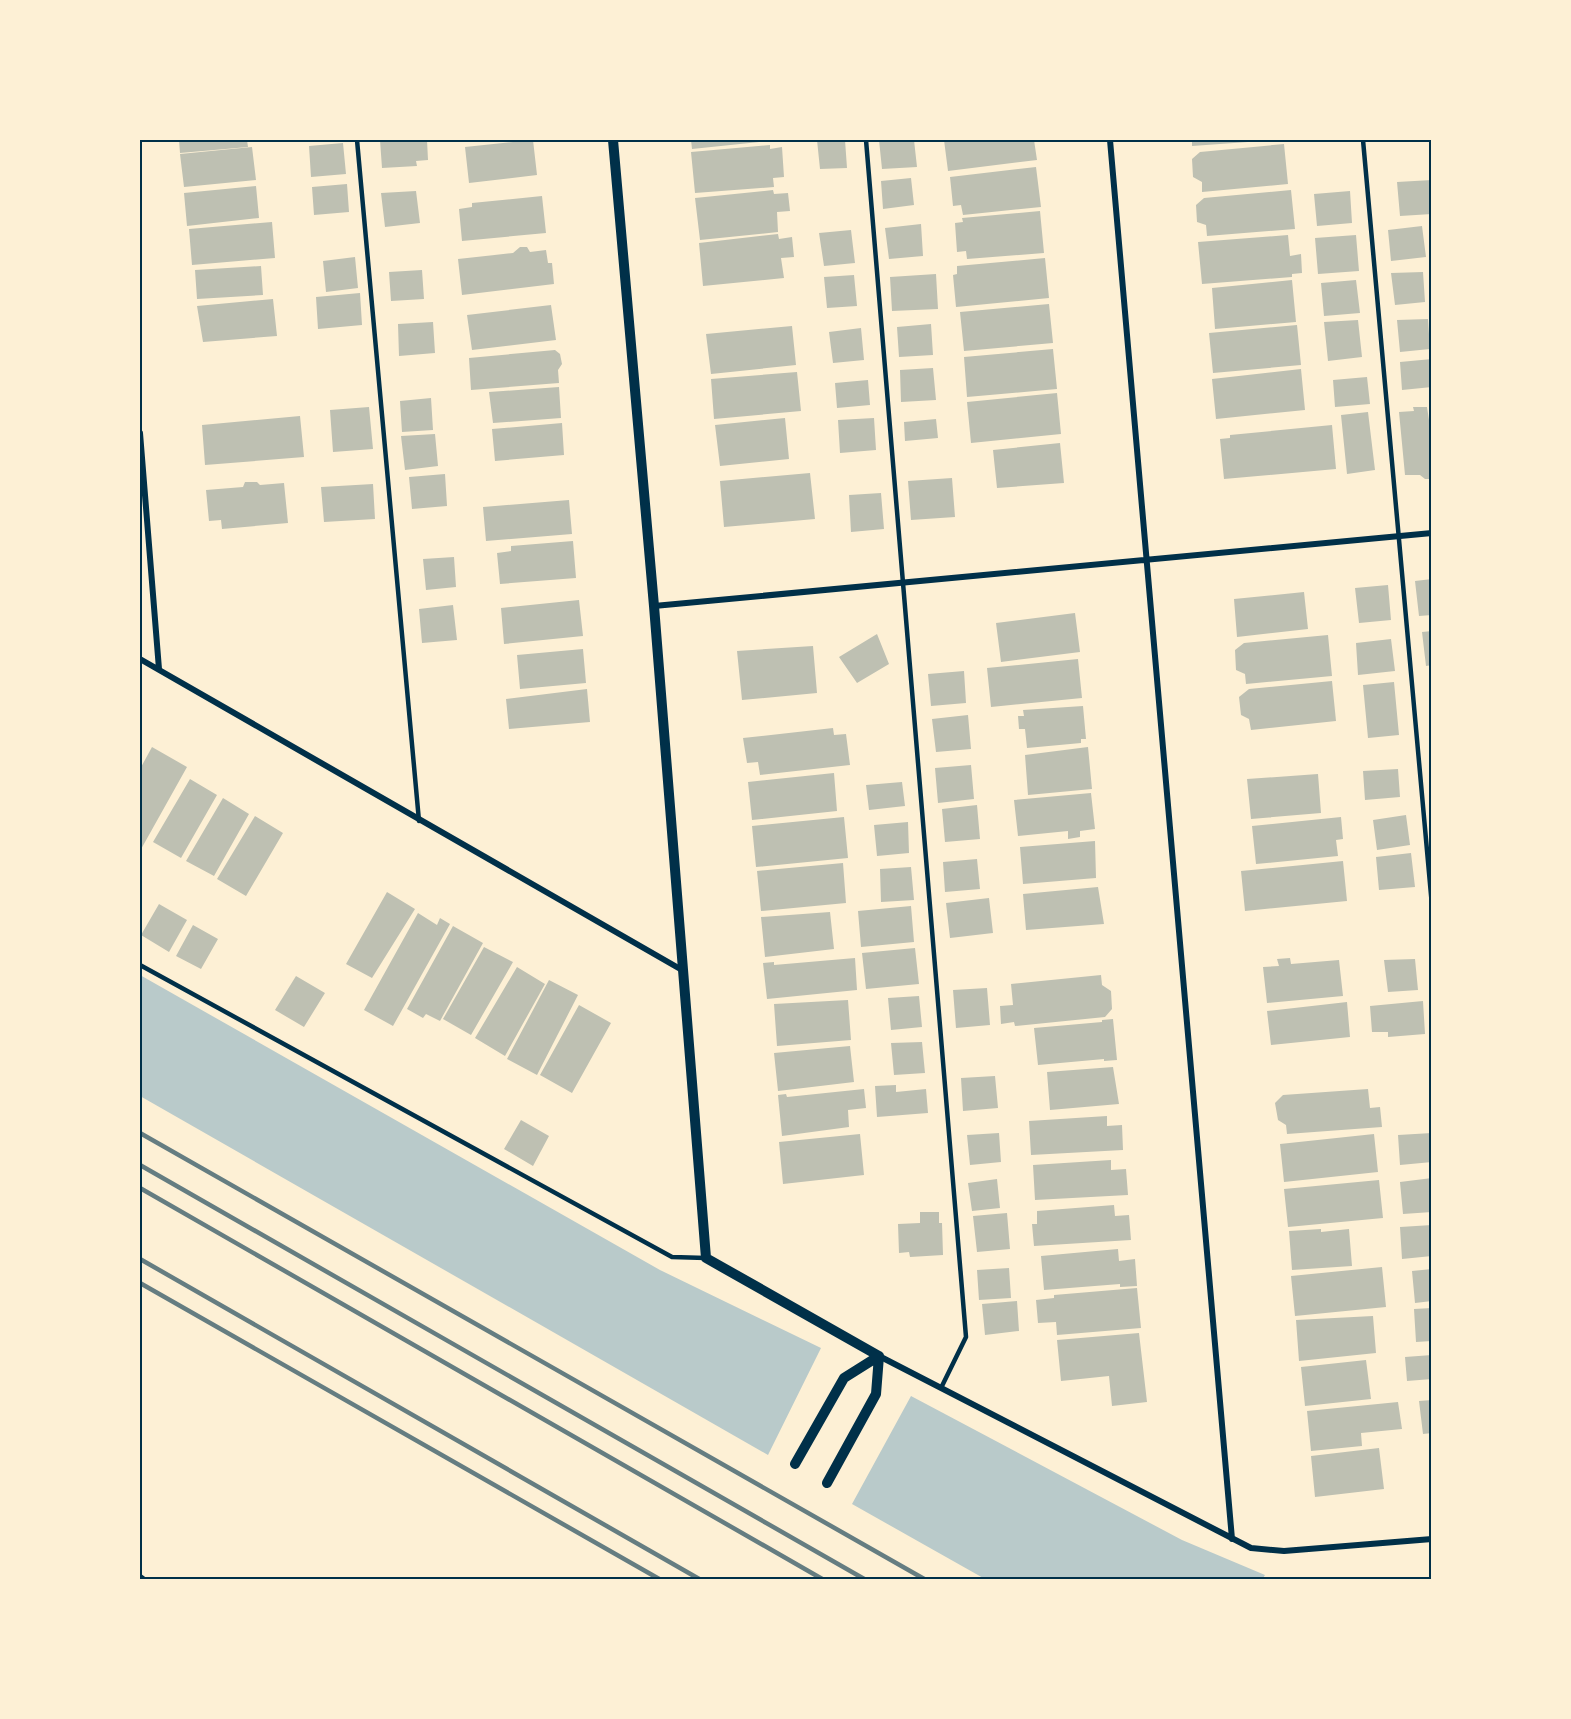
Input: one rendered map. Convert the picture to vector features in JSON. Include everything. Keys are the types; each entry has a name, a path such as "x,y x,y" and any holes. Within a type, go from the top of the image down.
{"street":[{"path":"613,140 654,606 706,1258 879,1356 942,1386 1251,1548 1284,1551 1431,1539"},
{"path":"1110,140 1232,1539"},
{"path":"140,433 159,669"},
{"path":"654,606 1431,533"},
{"path":"140,659 682,970"},
{"path":"795,1464 844,1378 879,1356"},
{"path":"827,1483 876,1394 879,1356"},
{"path":"140,1577 144,1580"}],"lane":[{"path":"357,140 419,821"},
{"path":"866,140 905,583 966,1337 942,1386"},
{"path":"1363,140 1431,906"},
{"path":"140,965 672,1257 706,1258"}],"shaded area":[{"path":"140,975 660,1270 821,1348 768,1455 140,1096"},
{"path":"911,1396 1182,1540 1265,1575 1262,1580 985,1579 852,1504"}],"building":[{"path":"179,140 247,140 248,147 180,153"},
{"path":"380,140 427,140 428,160 416,161 417,166 382,168"},
{"path":"533,140 537,175 469,183 465,147"},
{"path":"691,140 768,140 768,141 692,149"},
{"path":"817,140 845,140 847,168 820,169"},
{"path":"879,140 914,140 917,167 882,169"},
{"path":"944,140 1034,140 1037,160 948,171"},
{"path":"1192,140 1262,140 1262,141 1192,146"},
{"path":"343,143 346,174 311,177 309,146"},
{"path":"1284,144 1288,184 1202,192 1202,182 1193,177 1192,159 1200,152"},
{"path":"770,145 770,149 782,147 784,177 773,178 774,187 695,193 691,152"},
{"path":"252,147 256,180 184,187 180,154"},
{"path":"1036,167 1041,207 963,215 961,205 953,206 950,177"},
{"path":"911,178 914,205 883,209 881,181"},
{"path":"1432,180 1432,214 1400,216 1397,182"},
{"path":"347,184 349,212 314,215 312,187"},
{"path":"256,186 259,218 187,226 184,193"},
{"path":"773,190 774,194 788,193 790,211 777,212 778,232 700,240 695,198"},
{"path":"1291,190 1295,229 1207,236 1206,225 1197,222 1196,205 1204,198"},
{"path":"416,191 420,223 385,227 381,193"},
{"path":"1350,191 1352,223 1317,226 1314,194"},
{"path":"542,196 546,233 462,241 459,209 472,207 472,203"},
{"path":"1040,211 1044,253 967,259 966,251 957,252 955,223 963,222 962,218"},
{"path":"272,222 275,258 192,265 189,229"},
{"path":"921,224 923,256 889,259 885,228"},
{"path":"1422,226 1426,257 1391,261 1388,230"},
{"path":"851,230 855,263 824,266 819,233"},
{"path":"778,234 779,239 792,237 794,257 781,258 784,278 703,286 699,243"},
{"path":"1288,235 1290,256 1301,254 1302,273 1292,274 1292,277 1202,284 1198,242"},
{"path":"1356,235 1359,271 1318,274 1315,238"},
{"path":"520,247 527,247 530,252 546,250 548,263 552,263 554,284 462,295 458,259 513,253"},
{"path":"355,257 358,288 326,292 323,261"},
{"path":"1045,258 1049,298 956,307 953,275 957,274 957,266"},
{"path":"261,266 263,295 197,299 195,270"},
{"path":"422,270 424,299 391,301 389,272"},
{"path":"1423,272 1425,302 1395,305 1391,273"},
{"path":"936,274 938,309 892,311 890,277"},
{"path":"854,275 857,306 827,308 824,277"},
{"path":"1292,280 1296,322 1215,329 1212,288"},
{"path":"1356,280 1360,313 1324,316 1321,283"},
{"path":"360,293 362,325 318,329 316,297"},
{"path":"273,299 277,336 203,342 197,306"},
{"path":"1049,304 1053,343 964,351 960,312"},
{"path":"551,305 556,340 472,350 467,315"},
{"path":"1428,319 1430,349 1400,352 1397,320"},
{"path":"1358,320 1362,357 1328,361 1324,322"},
{"path":"433,322 435,353 399,356 398,324"},
{"path":"931,324 933,355 899,357 897,327"},
{"path":"1297,325 1301,365 1213,373 1209,333"},
{"path":"792,326 796,365 711,374 706,334"},
{"path":"861,328 864,360 833,363 829,332"},
{"path":"1053,349 1057,389 967,397 964,357"},
{"path":"555,350 560,354 562,364 558,370 559,383 471,390 469,358"},
{"path":"1432,359 1432,387 1402,390 1400,362"},
{"path":"933,368 936,400 901,402 900,370"},
{"path":"1301,369 1305,410 1216,419 1212,379"},
{"path":"797,372 801,411 714,419 711,379"},
{"path":"1367,377 1370,404 1335,407 1333,380"},
{"path":"868,380 870,405 837,408 835,383"},
{"path":"559,387 561,418 493,423 489,392"},
{"path":"1057,393 1061,434 971,443 967,402"},
{"path":"431,398 433,430 402,432 400,401"},
{"path":"369,407 373,449 333,452 330,410"},
{"path":"1413,407 1427,407 1429,420 1432,419 1432,479 1425,479 1420,475 1405,475 1399,412 1414,411"},
{"path":"1368,412 1375,470 1347,474 1341,415"},
{"path":"300,416 304,457 205,465 202,425"},
{"path":"785,418 789,459 720,466 715,425"},
{"path":"874,418 876,450 840,453 838,420"},
{"path":"936,419 938,438 905,441 904,422"},
{"path":"562,423 564,455 495,461 492,429"},
{"path":"1332,425 1336,469 1224,479 1220,439 1230,438 1230,435"},
{"path":"435,434 438,466 405,470 401,436"},
{"path":"1060,443 1064,483 997,488 993,450"},
{"path":"810,473 815,519 724,527 720,481"},
{"path":"445,474 447,506 412,509 409,477"},
{"path":"952,478 955,517 911,520 908,481"},
{"path":"245,482 257,482 260,485 284,483 288,523 222,529 221,520 209,521 206,490 243,487"},
{"path":"373,484 375,519 324,522 321,487"},
{"path":"881,493 884,529 851,532 849,495"},
{"path":"569,500 572,534 486,541 483,507"},
{"path":"573,541 576,578 500,584 497,553 511,551 511,546"},
{"path":"454,557 456,587 426,590 423,559"},
{"path":"1432,579 1432,615 1419,616 1415,581"},
{"path":"1388,585 1391,620 1359,623 1355,588"},
{"path":"1304,592 1308,629 1237,637 1234,599"},
{"path":"579,600 583,636 504,644 501,608"},
{"path":"453,605 457,640 422,643 419,609"},
{"path":"1075,613 1080,652 1001,662 996,623"},
{"path":"1432,631 1432,665 1426,666 1422,632"},
{"path":"877,634 889,664 857,683 839,657"},
{"path":"1328,635 1332,676 1246,684 1245,674 1236,670 1235,650 1244,643"},
{"path":"1391,639 1395,671 1358,675 1356,643"},
{"path":"813,646 817,693 742,700 737,651"},
{"path":"583,649 586,683 520,689 517,655"},
{"path":"1078,659 1082,698 991,707 987,668"},
{"path":"964,671 966,703 931,706 928,674"},
{"path":"1332,681 1336,721 1251,730 1249,719 1241,715 1239,697 1249,689"},
{"path":"1394,682 1399,735 1368,738 1363,685"},
{"path":"587,689 590,722 509,729 506,699"},
{"path":"1083,706 1086,739 1081,739 1081,743 1027,748 1025,729 1019,729 1018,716 1024,716 1023,710"},
{"path":"968,715 971,749 936,752 932,719"},
{"path":"833,728 834,735 846,734 850,765 760,775 758,762 747,763 743,738"},
{"path":"152,747 187,767 140,851 140,769"},
{"path":"1088,747 1092,789 1028,795 1025,755"},
{"path":"971,765 974,799 938,803 935,768"},
{"path":"1398,769 1400,797 1365,800 1363,771"},
{"path":"834,773 837,811 752,820 748,782"},
{"path":"1318,774 1321,813 1251,819 1247,779"},
{"path":"190,779 217,795 181,858 153,842"},
{"path":"902,782 905,806 869,810 866,785"},
{"path":"1091,793 1095,829 1080,831 1080,837 1068,839 1068,831 1018,836 1014,800"},
{"path":"223,798 249,814 214,876 186,861"},
{"path":"977,805 980,839 945,842 942,809"},
{"path":"1406,815 1410,845 1377,850 1373,820"},
{"path":"255,816 283,833 246,896 217,879"},
{"path":"844,817 848,858 756,867 752,826"},
{"path":"1341,817 1343,839 1336,840 1338,856 1256,864 1252,826"},
{"path":"908,822 909,853 877,856 874,825"},
{"path":"1095,841 1096,878 1023,884 1020,847"},
{"path":"1411,853 1415,887 1379,890 1376,857"},
{"path":"977,859 980,889 945,892 943,862"},
{"path":"1343,861 1347,901 1245,911 1241,871"},
{"path":"843,863 846,903 761,911 757,871"},
{"path":"911,867 914,900 881,902 880,869"},
{"path":"1098,887 1104,924 1026,930 1023,894"},
{"path":"387,892 415,909 372,978 346,964"},
{"path":"989,898 993,933 950,938 946,903"},
{"path":"159,904 187,920 169,952 141,935"},
{"path":"911,906 914,942 861,947 858,911"},
{"path":"830,912 834,949 765,957 761,917"},
{"path":"418,913 437,925 440,918 450,924 393,1026 364,1010"},
{"path":"193,925 218,939 201,969 176,956"},
{"path":"453,926 483,943 440,1021 426,1014 423,1018 407,1009"},
{"path":"484,947 513,962 471,1035 443,1019"},
{"path":"915,948 919,984 866,989 862,953"},
{"path":"855,958 857,990 767,999 763,963 774,962 774,965"},
{"path":"1290,958 1291,964 1339,960 1343,996 1267,1003 1263,967 1279,966 1277,959"},
{"path":"1415,959 1418,990 1388,992 1384,960"},
{"path":"517,967 545,984 505,1056 475,1038"},
{"path":"1101,975 1102,985 1111,991 1112,1009 1105,1017 1015,1026 1014,1022 1001,1024 1000,1006 1013,1005 1011,984"},
{"path":"296,976 325,993 304,1027 275,1010"},
{"path":"549,980 578,995 537,1075 507,1059"},
{"path":"987,988 990,1025 956,1028 953,990"},
{"path":"919,996 922,1027 891,1030 888,998"},
{"path":"848,1000 851,1040 777,1046 774,1004"},
{"path":"1423,1001 1425,1034 1388,1037 1388,1032 1372,1032 1370,1006"},
{"path":"1347,1002 1350,1037 1271,1045 1267,1011"},
{"path":"579,1005 611,1023 572,1093 540,1075"},
{"path":"1113,1019 1117,1060 1104,1061 1104,1059 1038,1065 1034,1028"},
{"path":"922,1042 925,1073 894,1075 891,1043"},
{"path":"850,1046 854,1082 778,1091 774,1053"},
{"path":"1113,1067 1119,1104 1050,1110 1047,1072"},
{"path":"995,1076 998,1108 963,1111 961,1078"},
{"path":"896,1085 896,1092 926,1089 928,1113 877,1117 875,1086"},
{"path":"864,1089 866,1108 848,1110 849,1127 782,1136 778,1095 786,1094 787,1097"},
{"path":"1368,1089 1370,1108 1380,1107 1382,1127 1287,1134 1286,1125 1278,1120 1275,1103 1283,1095"},
{"path":"1107,1116 1107,1126 1122,1125 1123,1150 1031,1155 1029,1121"},
{"path":"521,1120 549,1136 533,1166 504,1149"},
{"path":"999,1133 1001,1162 970,1165 967,1135"},
{"path":"1432,1133 1432,1162 1400,1165 1398,1135"},
{"path":"860,1134 864,1175 783,1184 779,1142"},
{"path":"1374,1134 1378,1172 1284,1182 1280,1144"},
{"path":"1111,1160 1111,1170 1126,1169 1128,1195 1035,1200 1033,1165"},
{"path":"1432,1178 1432,1212 1403,1214 1400,1182"},
{"path":"997,1179 1000,1208 972,1211 968,1183"},
{"path":"1379,1180 1383,1218 1288,1227 1284,1189"},
{"path":"1114,1205 1115,1216 1129,1215 1131,1240 1034,1246 1032,1224 1037,1224 1037,1211"},
{"path":"920,1212 939,1212 939,1223 942,1223 943,1255 910,1257 909,1252 899,1253 898,1224 920,1223"},
{"path":"1007,1213 1010,1249 977,1252 973,1216"},
{"path":"1432,1225 1432,1256 1402,1259 1400,1227"},
{"path":"1321,1229 1321,1232 1349,1229 1352,1266 1292,1270 1289,1231"},
{"path":"1118,1249 1119,1261 1135,1259 1137,1286 1120,1287 1120,1284 1044,1290 1041,1256"},
{"path":"1382,1267 1386,1307 1295,1316 1291,1276"},
{"path":"1009,1268 1011,1298 979,1300 977,1270"},
{"path":"1432,1269 1432,1301 1415,1303 1412,1271"},
{"path":"1137,1288 1141,1328 1057,1335 1056,1322 1038,1323 1036,1300 1054,1298 1054,1295"},
{"path":"1017,1301 1019,1331 985,1335 982,1304"},
{"path":"1432,1308 1432,1341 1416,1342 1414,1309"},
{"path":"1373,1316 1376,1353 1299,1361 1296,1320"},
{"path":"1139,1333 1147,1402 1112,1406 1109,1376 1061,1381 1057,1340"},
{"path":"1432,1355 1432,1379 1407,1381 1405,1357"},
{"path":"1366,1360 1371,1399 1305,1406 1301,1367"},
{"path":"1432,1400 1432,1433 1423,1434 1419,1401"},
{"path":"1398,1402 1402,1429 1361,1433 1362,1446 1311,1451 1307,1411"},
{"path":"1379,1448 1384,1489 1315,1497 1311,1456"}],"railway":[{"path":"140,1133 926,1580"},
{"path":"140,1165 866,1580"},
{"path":"140,1188 824,1580"},
{"path":"140,1259 701,1580"},
{"path":"140,1283 661,1580"}]}
